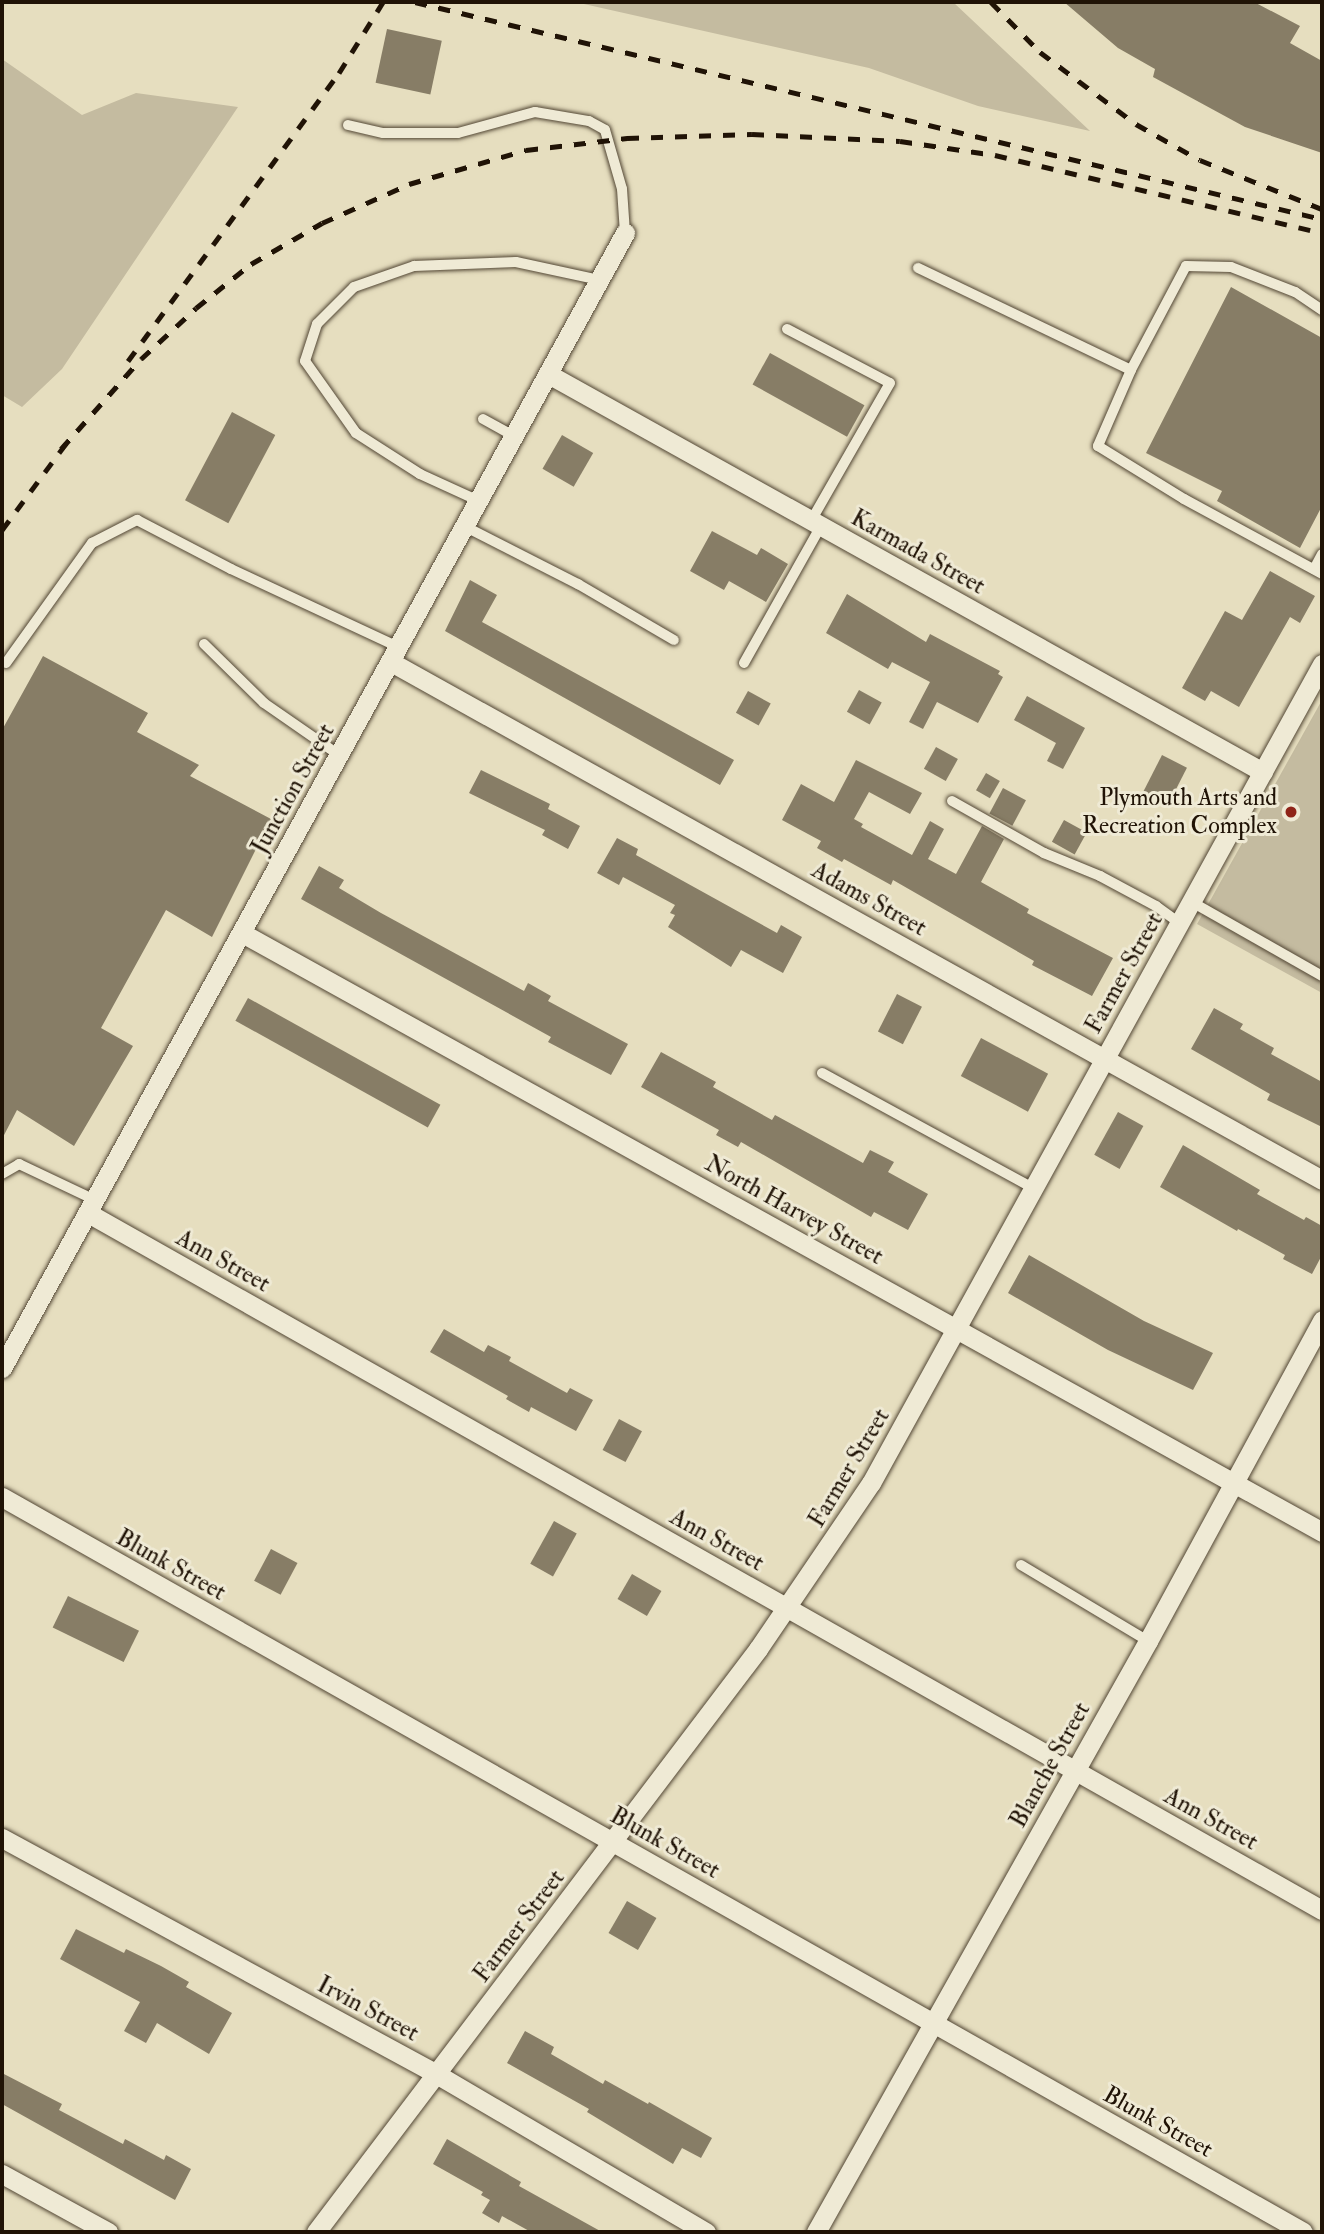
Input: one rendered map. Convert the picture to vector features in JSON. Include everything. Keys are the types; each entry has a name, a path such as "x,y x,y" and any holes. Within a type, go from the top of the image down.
{"street":[{"name":"Junction Street","path":"2,1368 625,233"},
{"name":"Karmada Street","path":"550,374 1263,772"},
{"name":"Adams Street","path":"395,655 1322,1180"},
{"name":"Farmer Street","path":"316,2232 438,2075 788,1608 882,1465 1322,664"},
{"name":"North Harvey Street","path":"243,933 1322,1532"},
{"name":"Ann Street","path":"91,1206 788,1608 1322,1910"},
{"name":"Blanche Street","path":"816,2232 1148,1641 1322,1320"},
{"name":"Blunk Street","path":"2,1497 1303,2232"},
{"name":"Irvin Street","path":"2,1838 438,2075 706,2232"},
{"path":"2,2174 108,2232"}],"lane":[{"path":"348,125 383,133 458,133 534,112 589,121 605,130 622,189 625,233"},
{"path":"480,501 420,474 356,433 305,361 317,324 354,287 414,266 516,262 600,281"},
{"path":"1322,310 1294,292 1231,267 1186,266 1131,370 1098,446 1184,499 1318,572 1322,554"},
{"path":"918,268 1131,370"},
{"path":"744,663 890,383 787,329"},
{"path":"483,419 515,437"},
{"path":"6,663 92,543 137,520 395,655"},
{"path":"466,527 578,584 674,640"},
{"path":"204,644 264,703 340,755"},
{"path":"952,801 1044,853 1100,876 1156,906 1179,923"},
{"path":"1192,902 1322,976"},
{"path":"822,1073 1033,1188"},
{"path":"2,1174 19,1164 91,1206"},
{"path":"1021,1565 1148,1641"}],"shaded area":[{"path":"575,2 953,2 1090,131 978,106 869,68"},
{"path":"2,59 82,115 136,93 238,107 62,369 22,407 2,395"},
{"name":"Plymouth Arts and Recreation Complex","path":"1322,700 1322,993 1197,924"}],"building":[{"path":"1064,2 1254,2 1300,26 1290,43 1322,61 1322,153 1245,127 1153,77 1155,69 1118,48"},
{"path":"387,29 442,41 430,94 376,83"},
{"path":"1231,287 1322,338 1322,506 1300,548 1217,501 1222,491 1146,453"},
{"path":"770,353 864,405 847,437 753,384"},
{"path":"232,412 275,435 228,523 185,500"},
{"path":"562,435 593,453 574,487 542,469"},
{"path":"712,531 757,555 761,548 788,564 766,602 729,581 724,590 690,571"},
{"path":"1270,571 1315,596 1300,623 1290,617 1239,707 1211,691 1205,701 1182,688 1225,611 1242,620"},
{"path":"470,580 497,595 482,622 734,760 720,785 445,631"},
{"path":"847,594 926,642 930,634 1000,671 998,674 1003,677 978,723 937,702 923,729 909,722 930,682 892,662 888,669 826,633"},
{"path":"43,656 148,713 137,732 199,765 190,776 271,819 212,937 166,910 101,1028 133,1046 74,1146 17,1110 2,1139 2,730"},
{"path":"859,690 882,703 870,724 847,712"},
{"path":"748,691 771,704 759,725 736,713"},
{"path":"1027,696 1085,728 1063,769 1047,761 1056,743 1014,720"},
{"path":"936,747 958,759 946,781 924,769"},
{"path":"1162,755 1187,768 1167,806 1142,793"},
{"path":"856,760 922,793 910,814 869,792 854,819 863,824 861,827 912,855 930,821 944,829 928,859 956,874 982,826 1004,839 981,882 1029,909 1027,913 1113,958 1092,996 1032,965 1034,961 893,880 891,885 844,859 842,862 817,848 821,841 782,820 801,784 834,802"},
{"path":"481,770 550,804 548,809 580,826 568,849 542,835 545,830 469,793"},
{"path":"986,773 1000,781 990,798 976,790"},
{"path":"1003,788 1026,800 1012,826 989,814"},
{"path":"1064,820 1087,833 1075,854 1052,842"},
{"path":"617,838 638,849 636,855 777,933 781,925 802,937 783,973 741,950 731,967 668,927 675,915 670,913 675,905 623,877 619,885 597,873"},
{"path":"319,866 344,880 339,888 381,913 524,991 528,983 551,996 548,1001 628,1044 611,1075 548,1042 551,1037 301,899"},
{"path":"897,994 922,1007 903,1044 878,1031"},
{"path":"248,998 440,1105 428,1127 235,1021"},
{"path":"1214,1008 1243,1024 1240,1029 1274,1048 1271,1054 1322,1082 1322,1127 1267,1100 1270,1094 1191,1049"},
{"path":"981,1038 1048,1074 1028,1112 961,1076"},
{"path":"661,1052 716,1082 713,1087 772,1120 775,1115 863,1163 870,1150 894,1162 888,1172 928,1194 908,1230 874,1212 871,1217 741,1142 738,1147 716,1135 719,1130 641,1087"},
{"path":"1118,1112 1143,1126 1120,1169 1094,1155"},
{"path":"1183,1145 1260,1190 1257,1194 1304,1220 1306,1217 1322,1226 1322,1255 1312,1274 1283,1259 1285,1255 1160,1187"},
{"path":"1029,1255 1144,1321 1213,1353 1193,1390 1108,1350 1008,1293"},
{"path":"444,1329 484,1352 488,1345 511,1357 509,1361 567,1393 570,1388 593,1400 576,1431 531,1407 529,1412 506,1399 508,1396 430,1352"},
{"path":"619,1419 642,1431 626,1462 603,1450"},
{"path":"554,1521 577,1534 553,1576 530,1564"},
{"path":"271,1549 297,1563 281,1595 254,1581"},
{"path":"632,1574 661,1591 647,1616 618,1599"},
{"path":"68,1596 139,1631 124,1662 53,1627"},
{"path":"627,1901 656,1918 638,1950 608,1933"},
{"path":"76,1929 124,1953 126,1949 161,1966 189,1982 186,1987 232,2013 209,2054 157,2023 146,2043 124,2031 140,2002 60,1959"},
{"path":"525,2031 554,2047 551,2054 603,2084 605,2080 712,2138 701,2158 682,2148 673,2164 587,2112 589,2109 507,2063"},
{"path":"2,2073 62,2104 59,2110 123,2144 125,2139 164,2160 166,2155 191,2169 175,2200 2,2104"},
{"path":"447,2139 521,2182 519,2186 602,2232 531,2232 502,2216 499,2223 482,2213 490,2200 481,2195 483,2192 433,2164"}],"railway":[{"path":"128,361 339,73 383,2"},
{"path":"415,2 1322,219"},
{"path":"991,2 1040,52 1136,124 1200,160 1322,209"},
{"path":"61,449 141,359 196,308 251,264 322,223 409,184 526,150 627,138 752,134 900,141 995,155 1322,233"},
{"path":"2,530 67,442"}],"place":[{"name":"Plymouth Arts and Recreation Complex","path":"1291,812"}]}
